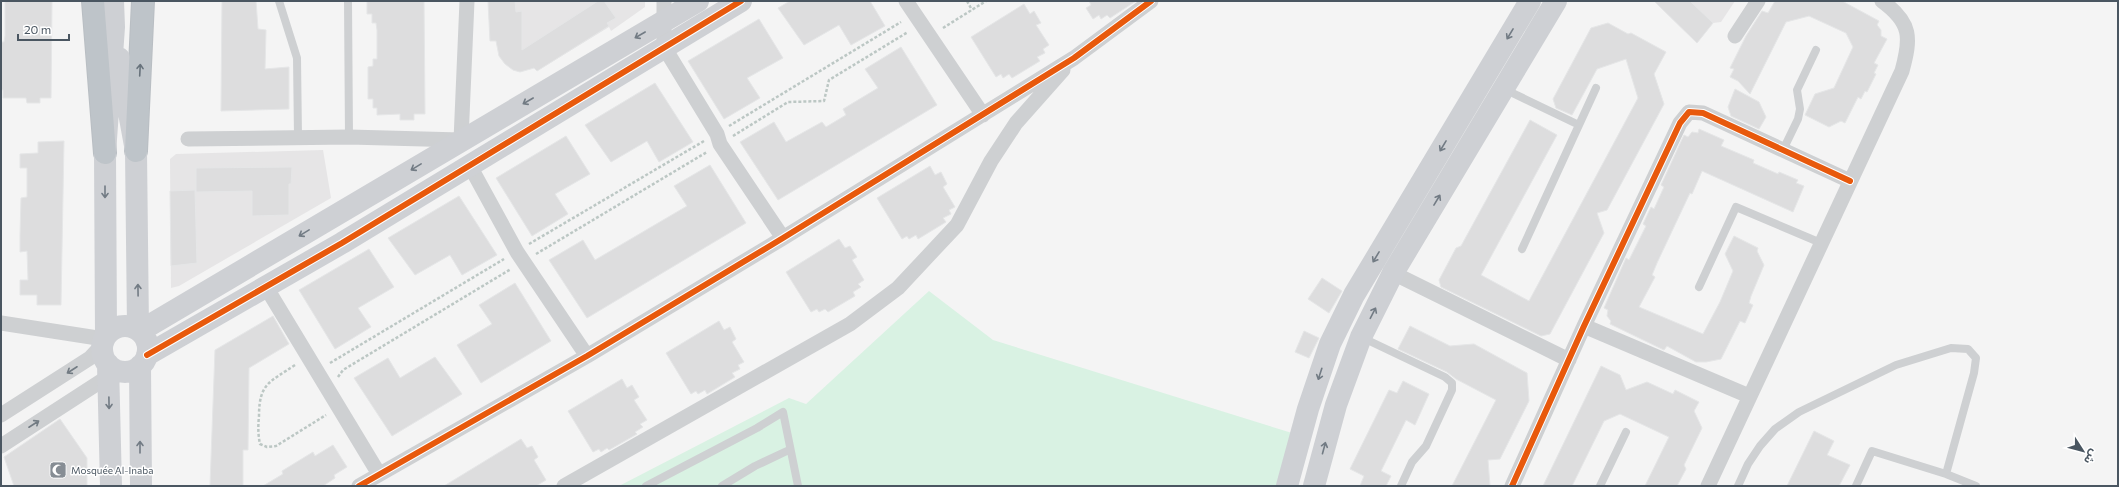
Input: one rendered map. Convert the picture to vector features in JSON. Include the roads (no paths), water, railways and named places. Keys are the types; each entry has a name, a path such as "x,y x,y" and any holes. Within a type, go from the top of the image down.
{"highway":[{"path":"93,1 105,153"},
{"path":"136,151 143,1"}],"street":[{"path":"111,486 117,356 105,153 114,28 113,1"},
{"path":"461,140 467,1"},
{"path":"139,330 461,140 664,11 698,1"},
{"path":"1,415 90,358 117,356 266,287 470,166 741,1"},
{"path":"359,486 587,356 783,238 1074,58 1151,1"},
{"path":"1287,486 1308,409 1330,344 1354,295 1530,1"},
{"path":"1314,486 1336,405 1361,337 1393,272 1556,1"},
{"path":"1735,36 1758,1"},
{"path":"1708,486 1902,72 1909,46 1906,25 1891,8 1882,1"},
{"path":"664,11 664,47 719,139 783,238"},
{"path":"918,19 983,115"},
{"path":"114,28 136,151 139,330"},
{"path":"564,486 850,324 898,288 957,225 991,161 1016,123 1074,58"},
{"path":"1512,486 1584,326 1680,123 1689,112 1703,113 1850,181"},
{"path":"188,139 349,137 461,140"},
{"path":"470,166 520,256 587,356"},
{"path":"1393,272 1569,360"},
{"path":"266,287 307,358 380,474"},
{"path":"1,323 117,356"},
{"path":"1,446 117,356 147,342 139,330 130,326 121,325 113,328 117,356 141,486"},
{"path":"1584,326 1749,396"}],"lane":[{"path":"279,1 297,58 298,138"},
{"path":"348,1 349,137"},
{"path":"1783,150 1798,119 1800,109 1798,90 1816,50"},
{"path":"1504,88 1579,125"},
{"path":"1522,249 1596,88"},
{"path":"1699,287 1736,206 1821,243"},
{"path":"1361,337 1445,377 1452,383 1452,390 1426,446 1412,462 1401,486"},
{"path":"1738,486 1748,464 1760,446 1775,429 1799,412 1896,365 1951,348 1968,349 1976,358 1974,373 1946,474"},
{"path":"646,486 757,428 783,412 798,486"},
{"path":"1600,486 1626,432"},
{"path":"722,486 755,466 790,450"},
{"path":"1856,486 1872,451 1946,474 1976,486"}],"place":[{"name":"Mosquée Al-Inaba","path":"58,470"}]}
